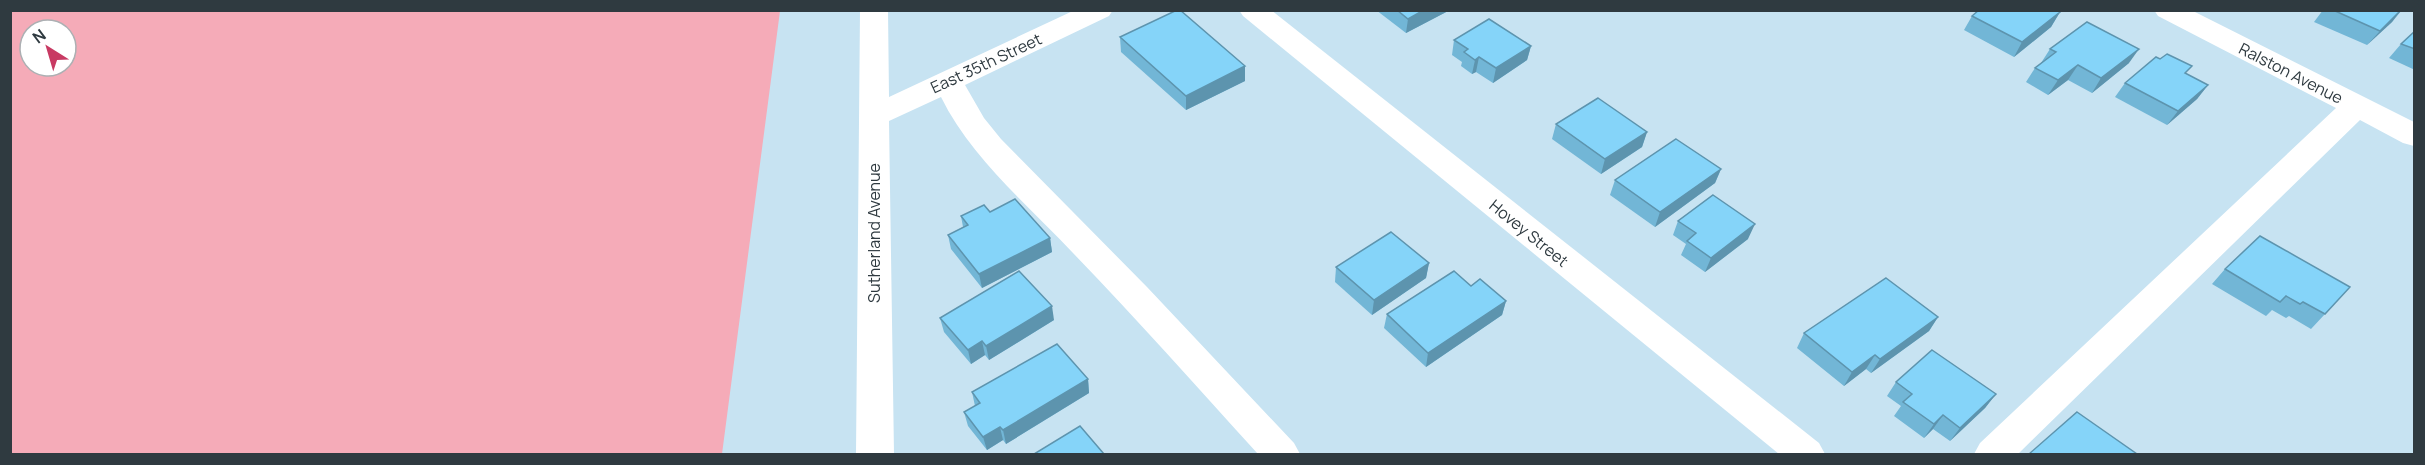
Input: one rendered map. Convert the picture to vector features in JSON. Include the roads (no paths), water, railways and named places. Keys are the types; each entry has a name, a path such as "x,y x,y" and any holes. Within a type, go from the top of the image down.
{"street":[{"name":"Sutherland Avenue","path":"874,10 875,454"},
{"name":"East 35th Street","path":"874,116 1099,10"},
{"name":"Hovey Street","path":"1253,10 1806,454"},
{"name":"Ralston Avenue","path":"2168,10 2415,135"},
{"path":"948,81 973,124 1001,158 1161,323 1281,454"},
{"path":"1993,454 2357,105"}]}
